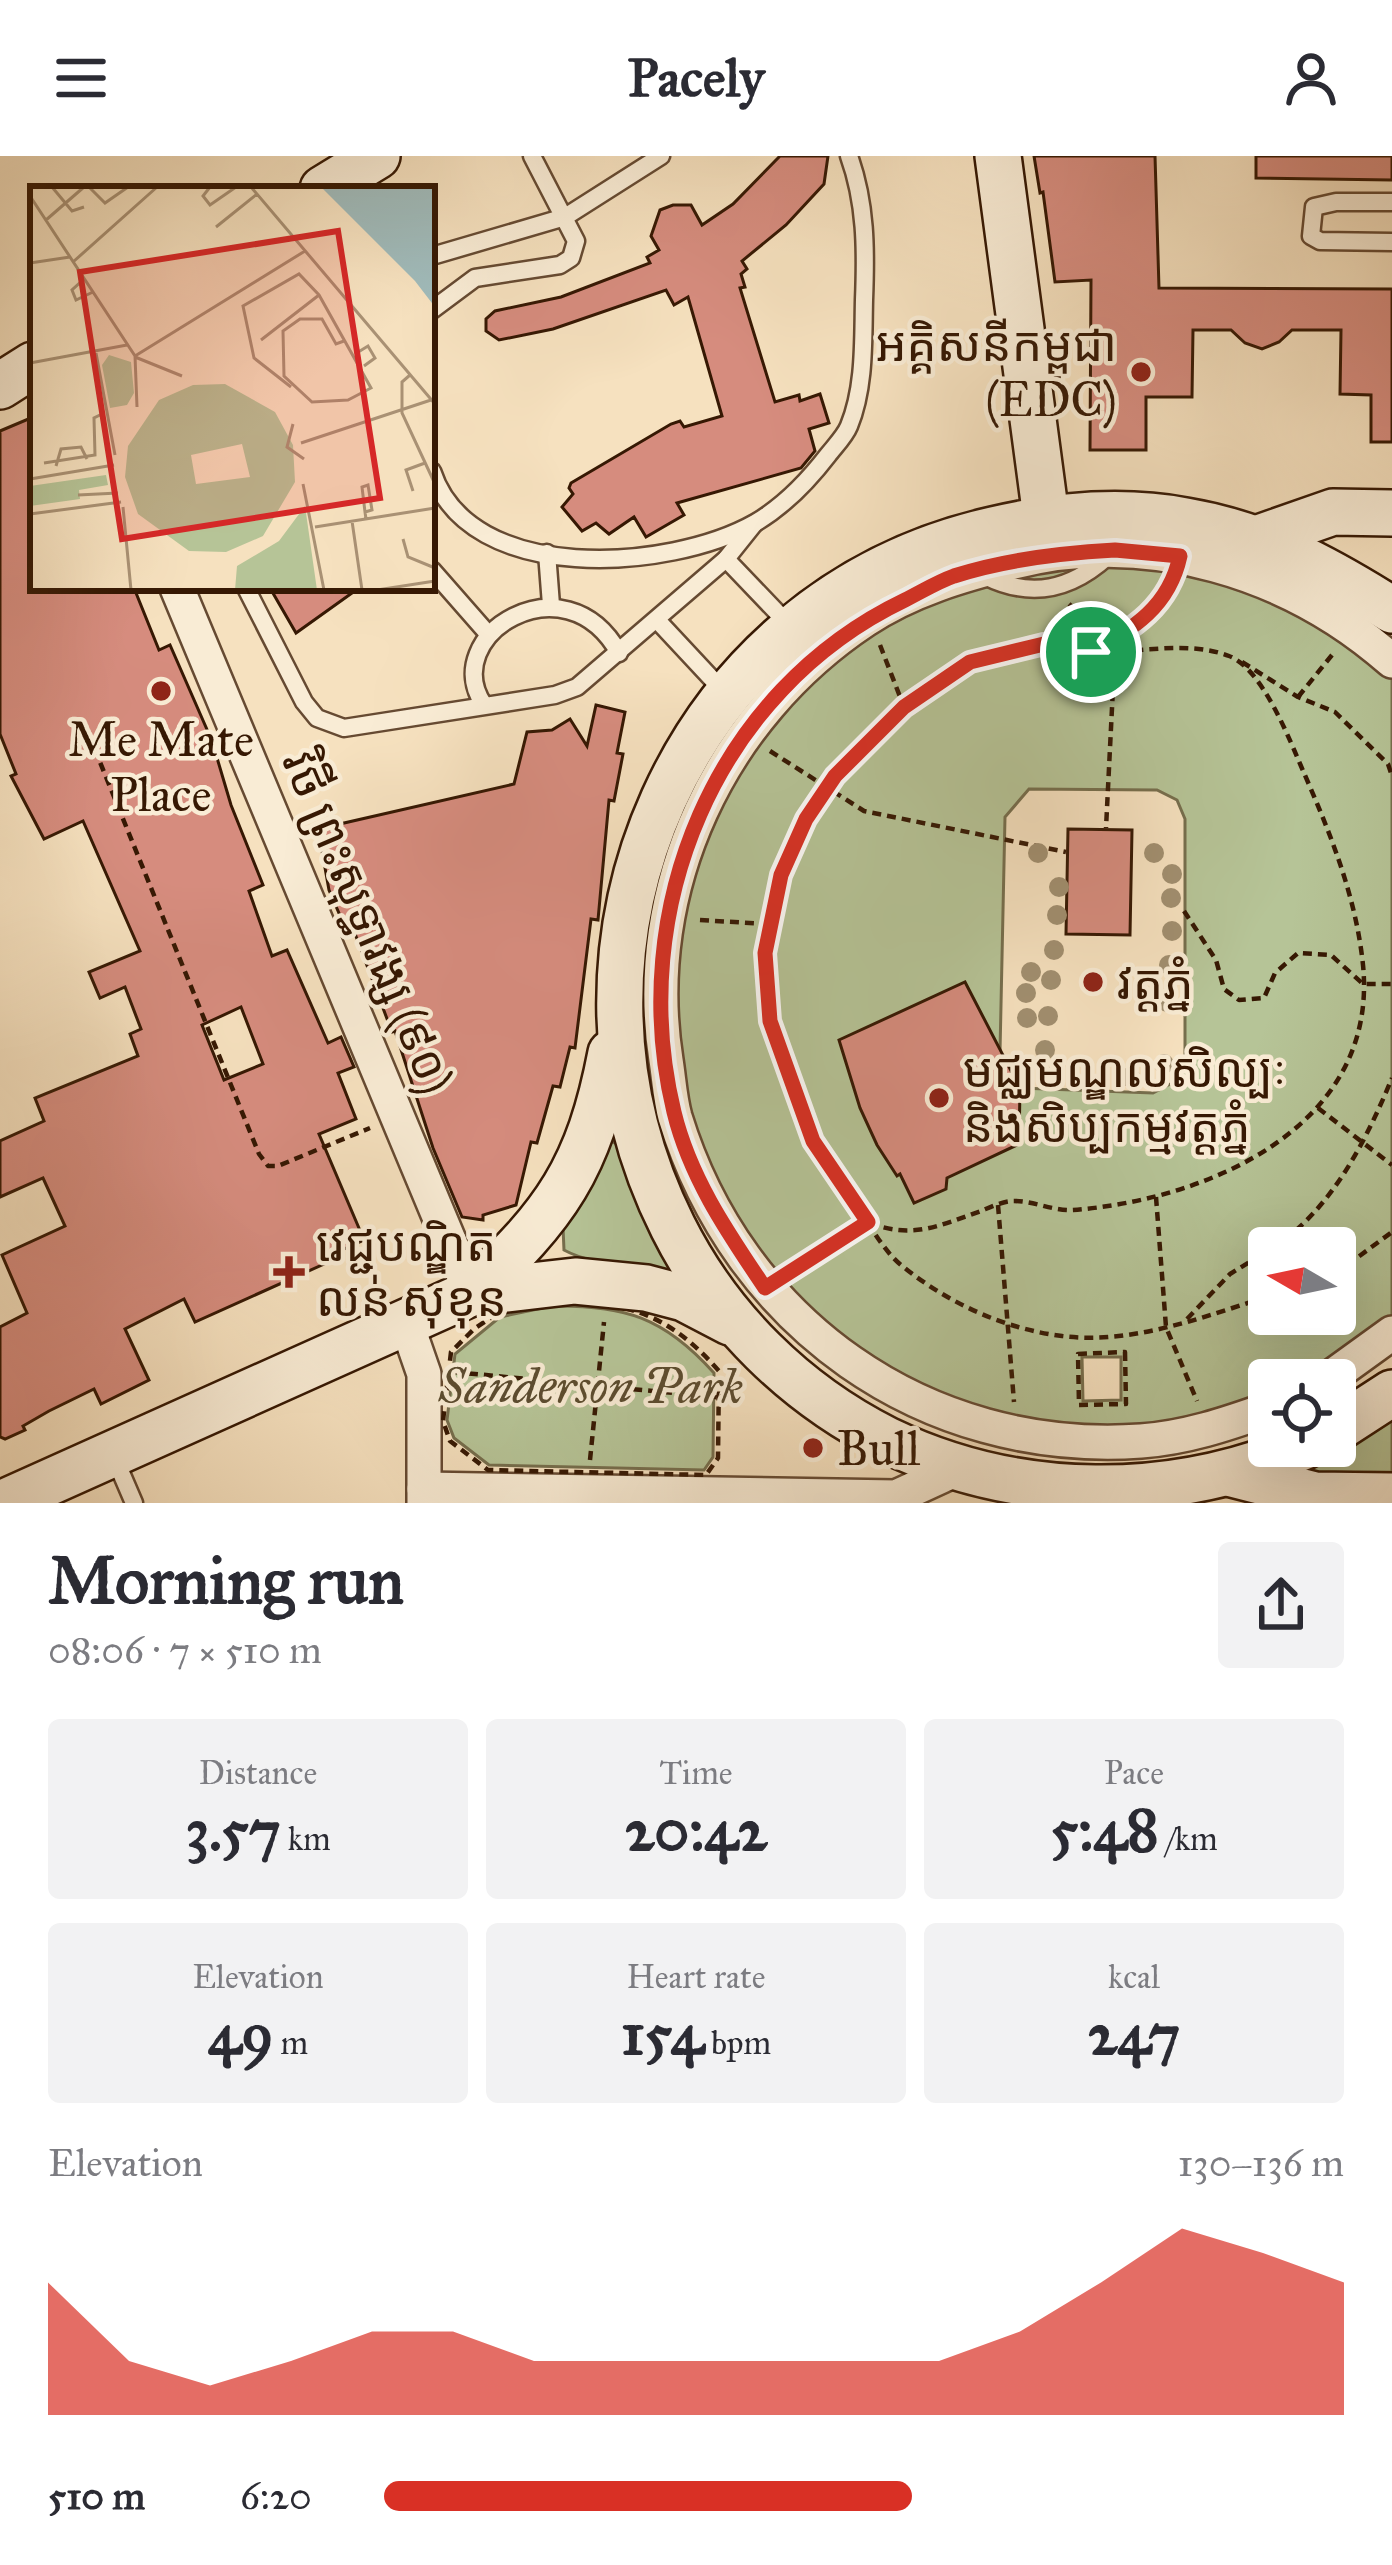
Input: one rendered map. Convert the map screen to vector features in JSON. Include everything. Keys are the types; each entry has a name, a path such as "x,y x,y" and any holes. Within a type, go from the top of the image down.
{"main road":[{"path":"327,186 377,156"},
{"path":"998,156 1046,517"},
{"path":"0,386 30,367"},
{"path":"1256,539 1334,512 1392,513"},
{"path":"471,1293 530,1239 573,1177 601,1106 617,1019 625,916 654,817 727,694 793,628 852,584 961,556 1046,517 1124,532 1188,521 1256,539 1322,566 1392,610"},
{"path":"617,1019 627,1103 651,1184 689,1259 739,1326 776,1364 860,1427 1011,1493 1392,1496"},
{"path":"30,1498 112,1454 471,1293 575,1281 646,1288 684,1298 739,1326"},
{"path":"1356,1416 1392,1393"},
{"path":"1186,1491 1249,1467"}],"street":[{"path":"1248,1416 1209,1430 1145,1441 1080,1443 1015,1435 922,1405 837,1355 765,1288 710,1206 674,1114 659,1016 666,917 683,852 709,790 745,733 781,689 823,651 868,617 955,576 961,556 1048,554 1124,532 1300,596 1354,628 1392,661"},
{"name":"វិថី ព្រះសុទ្ធាវង្ស (៩០)","path":"178,591 471,1293"},
{"path":"406,1322 424,1374 424,1496 896,1497 957,1469"},
{"path":"1356,1362 1392,1333"}],"lane":[{"path":"435,308 475,278 560,265 571,258 576,241 532,156"},
{"path":"435,255 565,217 633,163 661,156"},
{"path":"248,591 304,702 329,725 344,728 555,695 577,687 726,559 755,523 805,484 849,428 862,368 866,239 858,181 849,156"},
{"path":"1392,202 1314,207 1311,236 1320,241 1392,242"},
{"path":"435,482 461,517 508,548 547,554 620,560 690,549 755,523"},
{"path":"961,556 996,581 1055,590 1100,563 1124,532"},
{"path":"547,554 551,605"},
{"path":"726,559 793,628"},
{"path":"435,573 488,635"},
{"path":"484,705 476,693 474,669 488,635 526,610 551,605 575,610 610,637 620,653"},
{"path":"657,620 727,694"},
{"path":"112,1454 134,1503"}],"path":[{"path":"1091,652 1154,613 1174,578 1180,556"},
{"path":"1055,590 1084,618 1091,652 1112,688 1106,828"},
{"path":"879,643 904,707"},
{"path":"1248,1302 1166,1327 1064,1337 992,1319 896,1262 813,1141 770,1021 765,953 781,875 806,819 835,776 904,707 970,662 1044,644 1091,652 1184,648 1233,657 1298,697 1335,712 1388,764 1392,776"},
{"path":"1298,697 1338,648"},
{"path":"868,1222 895,1234 928,1229 1014,1201 1064,1210 1156,1197 1214,1178 1264,1151 1329,1097 1359,1024 1363,984 1355,918 1337,851 1289,738 1257,679 1233,657"},
{"path":"89,735 259,1154 268,1166 397,1117"},
{"path":"768,749 864,811 1066,852"},
{"path":"1184,911 1216,960 1224,989 1239,1000 1264,998 1275,973 1298,953 1331,955 1363,984 1392,985"},
{"path":"690,920 768,925"},
{"path":"1301,1227 1365,1144 1392,1078"},
{"path":"1318,1108 1392,1166"},
{"path":"1156,1197 1166,1327 1209,1430"},
{"path":"998,1204 1015,1408"},
{"path":"765,1288 868,1222"},
{"path":"1356,1259 1392,1232"},
{"path":"1183,1323 1230,1274 1248,1263"},
{"path":"551,1301 607,1302 660,1321 701,1351 719,1371 718,1458 706,1474 488,1469 450,1441 442,1421 448,1372 451,1352 473,1329 499,1313 551,1301"},
{"path":"589,1472 607,1302"},
{"path":"1125,1352 1126,1404 1079,1405 1078,1354 1125,1352"},
{"path":"448,1372 736,1399"}],"green space":[{"path":"1049,558 1240,577 1392,668 1392,1327 1347,1359 1248,1359 1248,1408 1080,1438 924,1400 769,1284 679,1113 671,918 749,736 871,622","holes":["1029,789 1157,790 1177,800 1185,819 1185,1060 1174,1082 1153,1093 1020,1088 1000,1052 1005,817","1082,1357 1121,1357 1121,1400 1083,1401"]},
{"path":"610,1141 618,1144 641,1205 677,1276 591,1260 564,1250 563,1227"},
{"name":"Sanderson Park","path":"552,1306 601,1308 641,1318 678,1339 714,1373 713,1457 704,1470 489,1465 454,1438 447,1420 455,1354 500,1317"},
{"path":"1392,1420 1392,1472 1315,1473 1308,1467 1356,1467 1358,1442"}],"building":[{"path":"780,156 828,156 824,184 786,225 742,261 747,269 741,274 745,287 740,288 775,402 820,394 829,423 809,429 815,451 801,468 677,503 684,515 646,537 634,517 609,534 596,523 582,531 562,507 573,494 571,483 671,424 680,421 684,427 722,416 688,297 674,305 666,290 553,329 499,340 486,331 486,319 495,311 561,297 650,263 647,257 659,250 651,236 660,210 691,205 702,225 733,204"},
{"name":"អគ្គិសនីកម្ពុជា (EDC)","path":"1034,156 1155,156 1159,288 1392,289 1392,442 1371,442 1371,395 1340,394 1341,330 1292,330 1262,349 1245,343 1231,330 1193,330 1192,397 1146,397 1146,450 1090,450 1091,280 1055,282"},
{"path":"1256,156 1392,156 1392,180 1256,178"},
{"path":"30,418 30,591 135,591 159,650 170,645 212,741 263,885 249,891 272,956 287,950 328,1043 341,1037 354,1067 338,1073 356,1119 319,1134 364,1240 331,1255 333,1260 195,1322 184,1299 125,1329 149,1380 101,1404 94,1389 5,1439 0,1437 0,1327 27,1313 2,1255 65,1226 43,1178 0,1197 0,1141 44,1121 35,1098 138,1056 130,1034 141,1029 125,987 100,998 89,972 140,951 83,821 44,839 11,776 16,774 0,734 0,431","holes":["241,1007 263,1064 224,1080 202,1025"]},
{"path":"272,591 355,591 296,633"},
{"path":"596,705 625,712 617,753 623,754 614,801 609,800 598,920 591,919 575,1048 570,1047 560,1087 553,1086 537,1143 531,1142 516,1205 483,1215 483,1220 462,1217 433,1148 395,1031 354,931 348,934 329,890 318,829 514,784 527,732 552,730 570,719 587,746"},
{"path":"1068,829 1132,830 1130,935 1066,934"},
{"name":"មជ្ឈមណ្ឌលសិល្បៈ និងសិប្បកម្មវត្តភ្នំ","path":"965,982 1020,1088 1019,1144 947,1178 946,1189 914,1203 900,1174 877,1145 839,1040"}],"place":[{"name":"អគ្គិសនីកម្ពុជា (EDC)","path":"1141,372"},
{"name":"Me Mate Place","path":"161,691"},
{"name":"វត្ដភ្នំ","path":"1093,982"},
{"name":"មជ្ឈមណ្ឌលសិល្បៈ និងសិប្បកម្មវត្តភ្នំ","path":"939,1098"},
{"name":"វេជ្ជបណ្ឌិត លន់ សុខុន","path":"289,1272"},
{"name":"Bull","path":"813,1448"}],"route":[{"path":"1115,550 1180,556 1174,578 1154,613 1091,652 1044,644 970,662 891,717 835,776 806,819 781,875 768,925 770,1021 813,1141 868,1222 765,1288 710,1206 674,1114 659,1016 666,917 683,852 709,790 745,733 781,689 868,617 955,576 1048,554 1115,550"}]}
